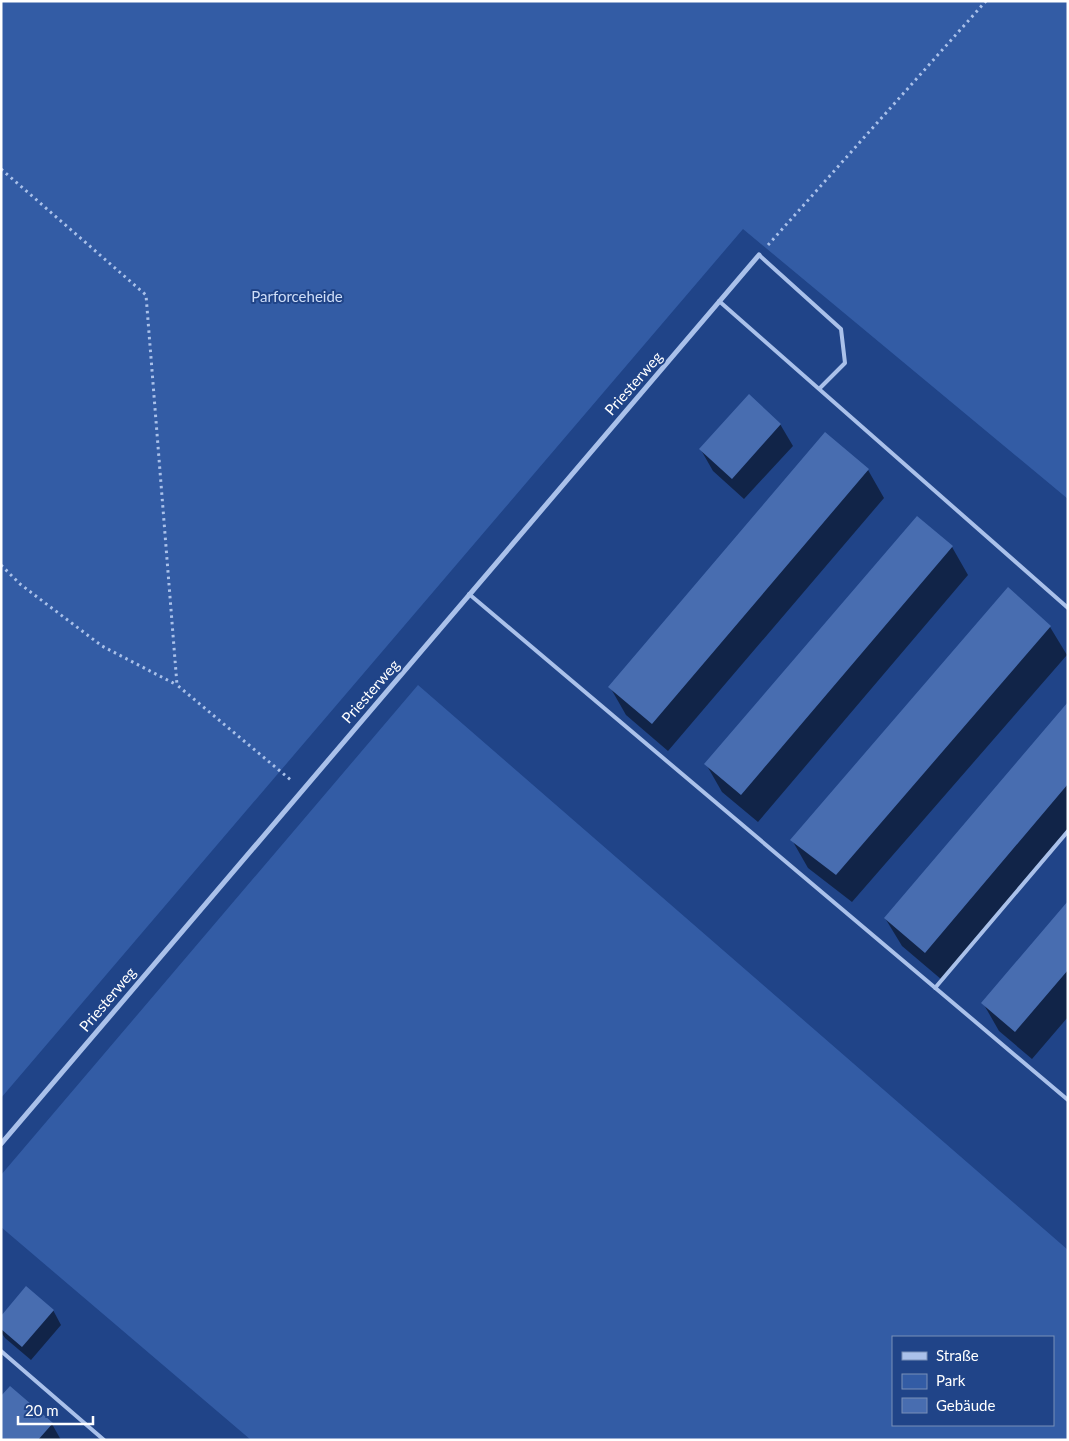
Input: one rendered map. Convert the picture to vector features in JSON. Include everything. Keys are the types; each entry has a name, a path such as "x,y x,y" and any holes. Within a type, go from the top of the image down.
{"street":[{"name":"Priesterweg","path":"1,1144 759,255"}],"lane":[{"path":"759,255 841,329 845,363 820,388"},
{"path":"720,301 1068,608"},
{"path":"469,594 1068,1100"},
{"path":"935,988 1068,832"},
{"path":"1,1351 104,1440"}],"path":[{"path":"759,255 986,1"},
{"path":"1,169 146,295 177,685"},
{"path":"1,565 20,584 102,646 177,685 302,789"}],"green space":[{"name":"Parforceheide","path":"1,1 1068,1 1068,499 743,229 1,1098"},
{"path":"418,685 1068,1250 1068,1440 251,1440 1,1227 1,1175"}],"building":[{"path":"749,394 781,424 732,479 699,449"},
{"path":"825,432 869,469 652,724 608,687"},
{"path":"917,516 953,546 741,795 704,764"},
{"path":"1008,587 1051,626 836,875 790,840"},
{"path":"1068,702 1068,784 925,953 884,918"},
{"path":"1068,901 1068,970 1015,1032 981,1003"},
{"path":"26,1286 54,1310 22,1347 1,1329 1,1316"},
{"path":"10,1386 53,1423 38,1440 1,1440 1,1396"}]}
